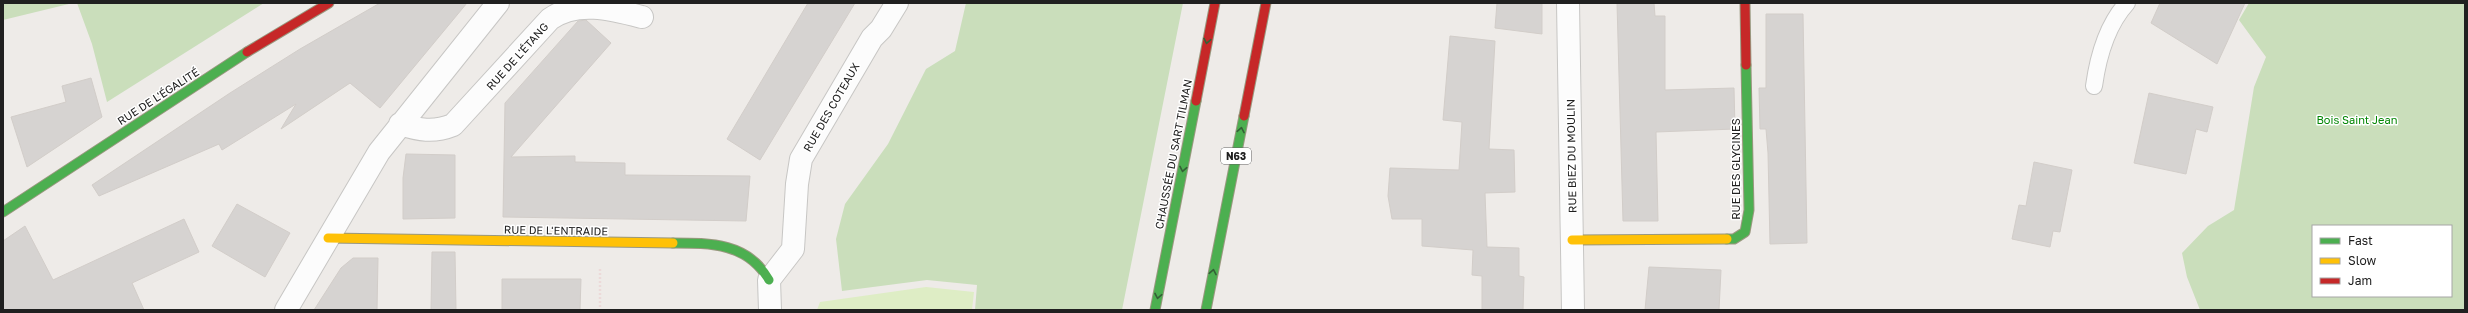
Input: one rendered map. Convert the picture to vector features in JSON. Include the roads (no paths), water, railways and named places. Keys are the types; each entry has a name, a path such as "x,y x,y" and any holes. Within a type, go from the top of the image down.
{"main road":[{"name":"RUE DE L'ÉGALITÉ","path":"3,212 279,31 329,3"},
{"name":"CHAUSSÉE DU SART TILMAN","path":"1155,310 1215,3"},
{"name":"N63","path":"1206,310 1266,3"},
{"name":"RUE DES GLYCINES","path":"1572,240 1734,239 1745,232 1750,210 1745,3"},
{"name":"RUE DE L'ENTRAIDE","path":"328,238 600,243 690,243 728,246 742,250 756,260 769,280"}],"street":[{"path":"286,310 379,152 498,3"},
{"name":"RUE DES COTEAUX","path":"769,280 793,249 796,184 806,148 872,38 881,29 897,3"},
{"name":"RUE BIEZ DU MOULIN","path":"1568,3 1573,310"},
{"name":"RUE DE L'ÉTANG","path":"400,124 424,131 434,131 453,125 550,19 566,6 574,4 594,4 642,17"},
{"path":"769,280 770,310"}],"lane":[{"path":"2094,86 2096,65 2104,42 2118,15 2127,3"}],"park label":[{"name":"Bois Saint Jean","path":"2357,119"}]}
